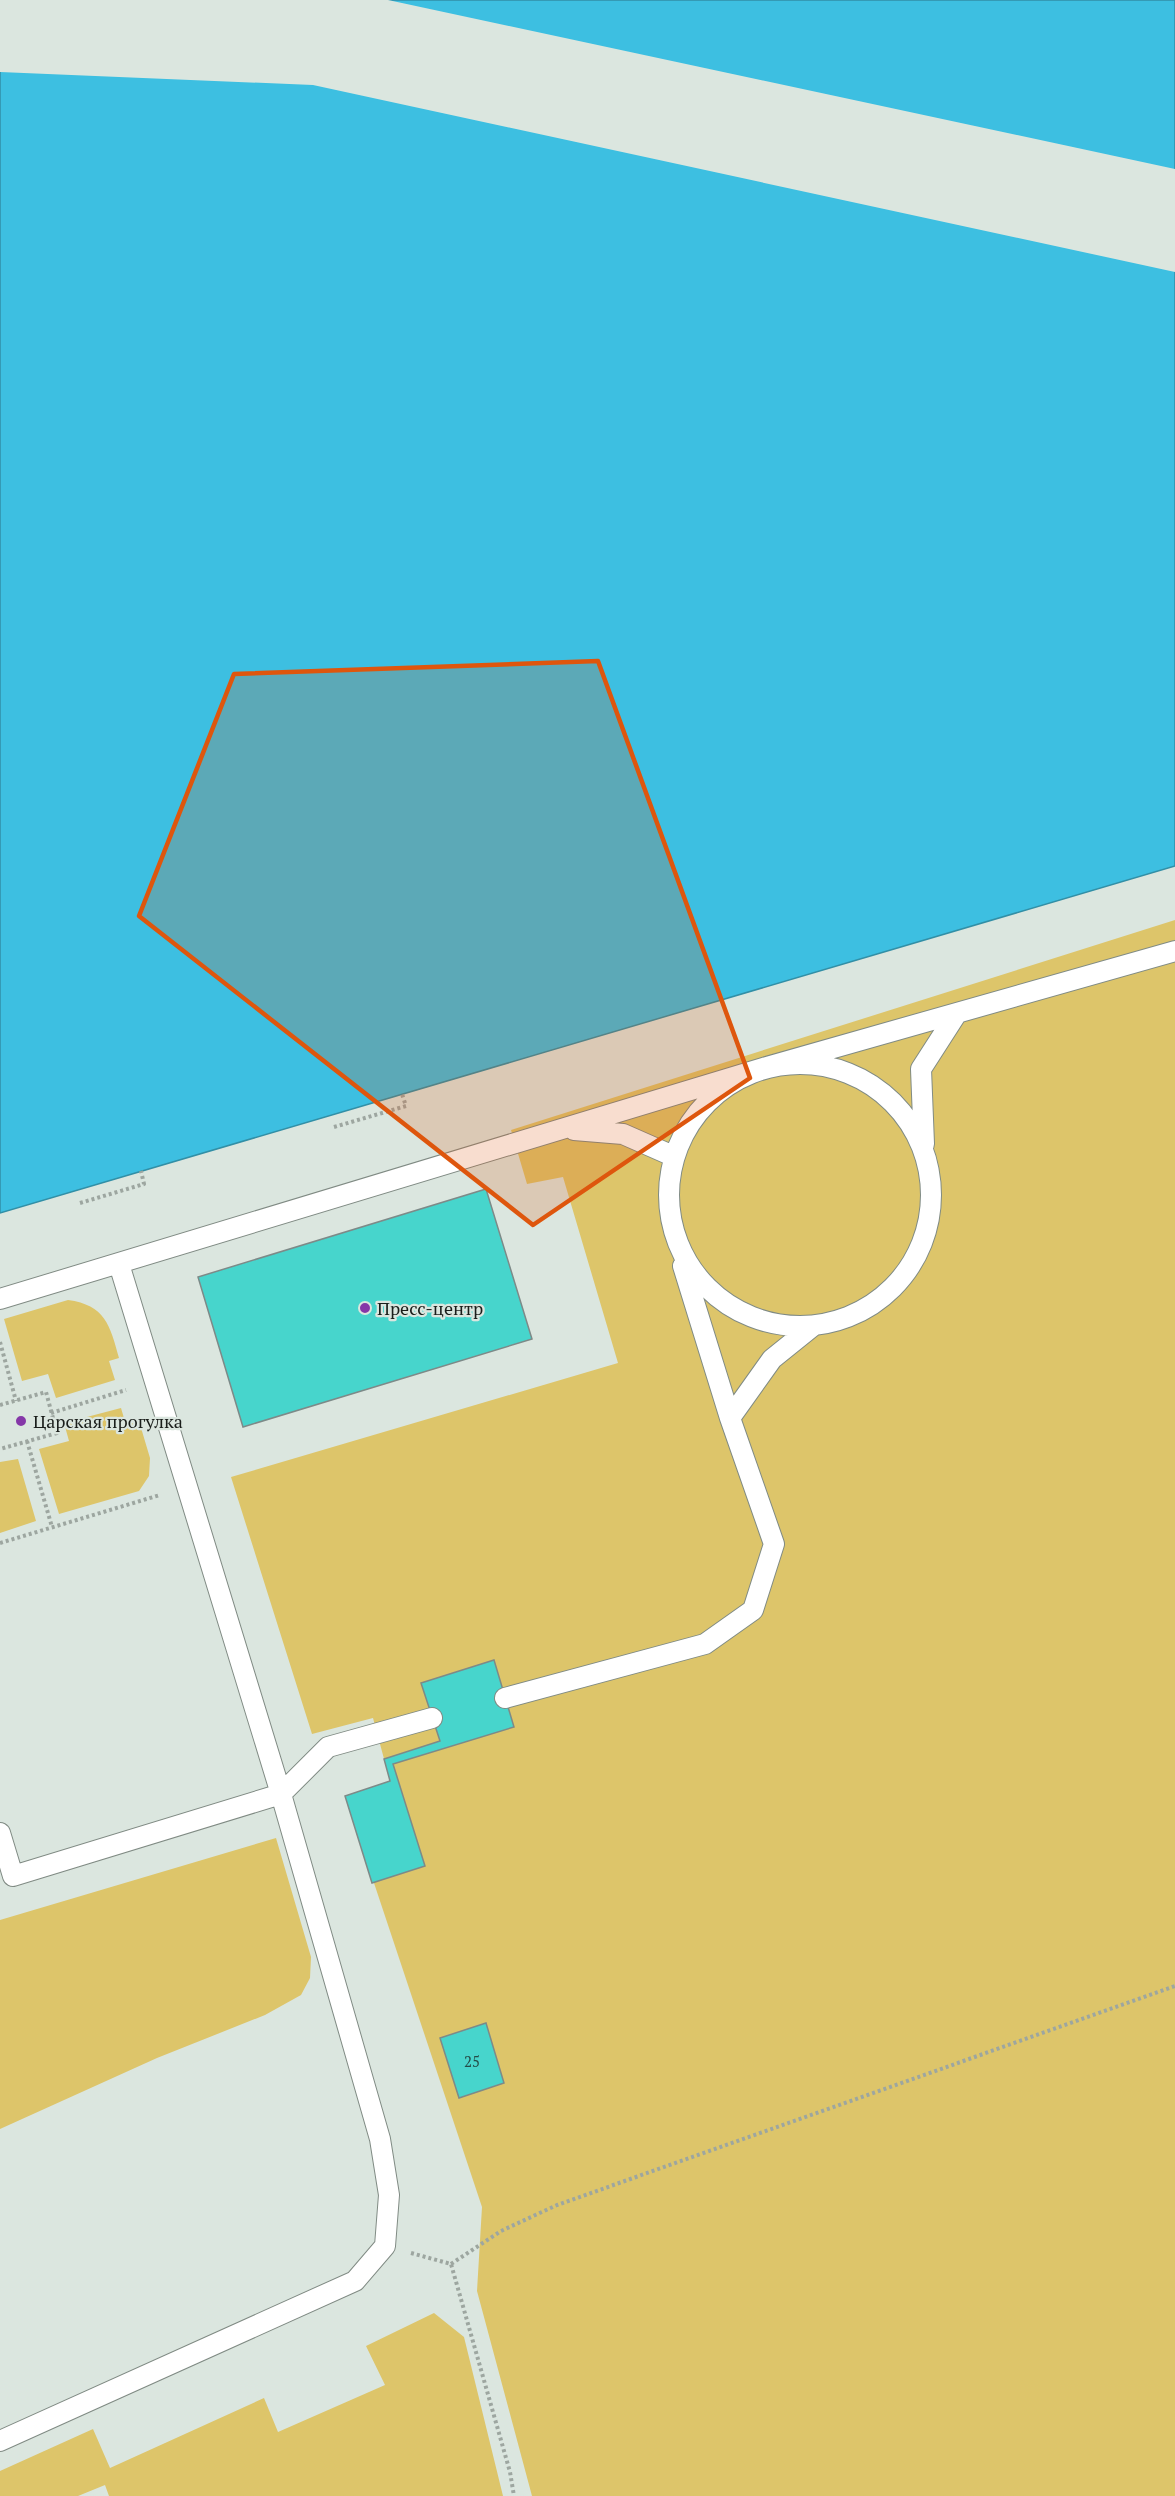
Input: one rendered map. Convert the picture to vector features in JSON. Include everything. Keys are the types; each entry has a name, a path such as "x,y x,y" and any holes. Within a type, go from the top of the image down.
{"lane":[{"path":"0,1299 763,1068 1175,951"},
{"path":"673,1235 682,1256 704,1286 745,1315 792,1327 813,1326 847,1318 868,1308 889,1292 916,1257 929,1221 931,1182 924,1150 921,1069 957,1013"},
{"path":"505,1698 705,1644 753,1610 774,1544 730,1418 673,1235 667,1191 673,1156 691,1119 708,1099 728,1084 763,1068 810,1064 848,1072 881,1091 910,1122 924,1150"},
{"path":"566,1129 623,1134 673,1156"},
{"path":"0,2441 355,2281 385,2246 389,2195 380,2139 281,1794 119,1264"},
{"path":"730,1418 772,1359 813,1326"},
{"path":"0,1833 13,1876 281,1794 328,1747 432,1718"}],"path":[{"path":"334,1127 406,1106 402,1094"},
{"path":"80,1203 144,1184 141,1171"},
{"path":"0,1342 16,1401"},
{"path":"51,1413 156,1381"},
{"path":"0,1405 46,1392 57,1432 0,1449"},
{"path":"27,1441 52,1527"},
{"path":"0,1543 189,1487"},
{"path":"451,2265 501,2231 557,2205 1175,1986"},
{"path":"385,2246 451,2265"},
{"path":"451,2265 510,2472 514,2496"}],"highlighted area":[{"path":"598,661 750,1078 533,1225 139,916 234,674"}],"shaded area":[{"path":"1175,920 1175,2496 532,2496 477,2291 482,2207 345,1796 390,1781 373,1718 312,1734 231,1477 618,1363 563,1177 527,1184 511,1130"},
{"path":"68,1300 90,1307 104,1318 109,1326 119,1358 109,1361 115,1380 56,1398 48,1374 22,1381 4,1319"},
{"path":"121,1408 126,1425 139,1421 150,1458 149,1476 139,1491 59,1514 39,1449 69,1441 64,1423"},
{"path":"18,1459 36,1521 0,1533 0,1462"},
{"path":"276,1838 311,1957 310,1978 301,1995 265,2015 157,2058 0,2129 0,1920"},
{"path":"434,2313 464,2337 503,2496 109,2496 105,2485 78,2496 0,2496 0,2471 93,2429 110,2468 264,2398 278,2432 385,2385 366,2346"}],"water":[{"path":"0,0 1175,0 1175,866 0,1213"}],"pier":[{"path":"0,0 388,0 1175,169 1175,272 313,85 0,72"}],"building":[{"name":"Пресс-центр","path":"486,1189 532,1339 243,1427 198,1277"},
{"path":"494,1660 514,1727 393,1764 425,1866 372,1883 345,1796 390,1781 384,1759 440,1741 421,1683"},
{"path":"486,2023 504,2083 459,2098 440,2038"}],"place":[{"name":"Пресс-центр","path":"365,1308"},
{"name":"Царская прогулка","path":"21,1421"}]}
